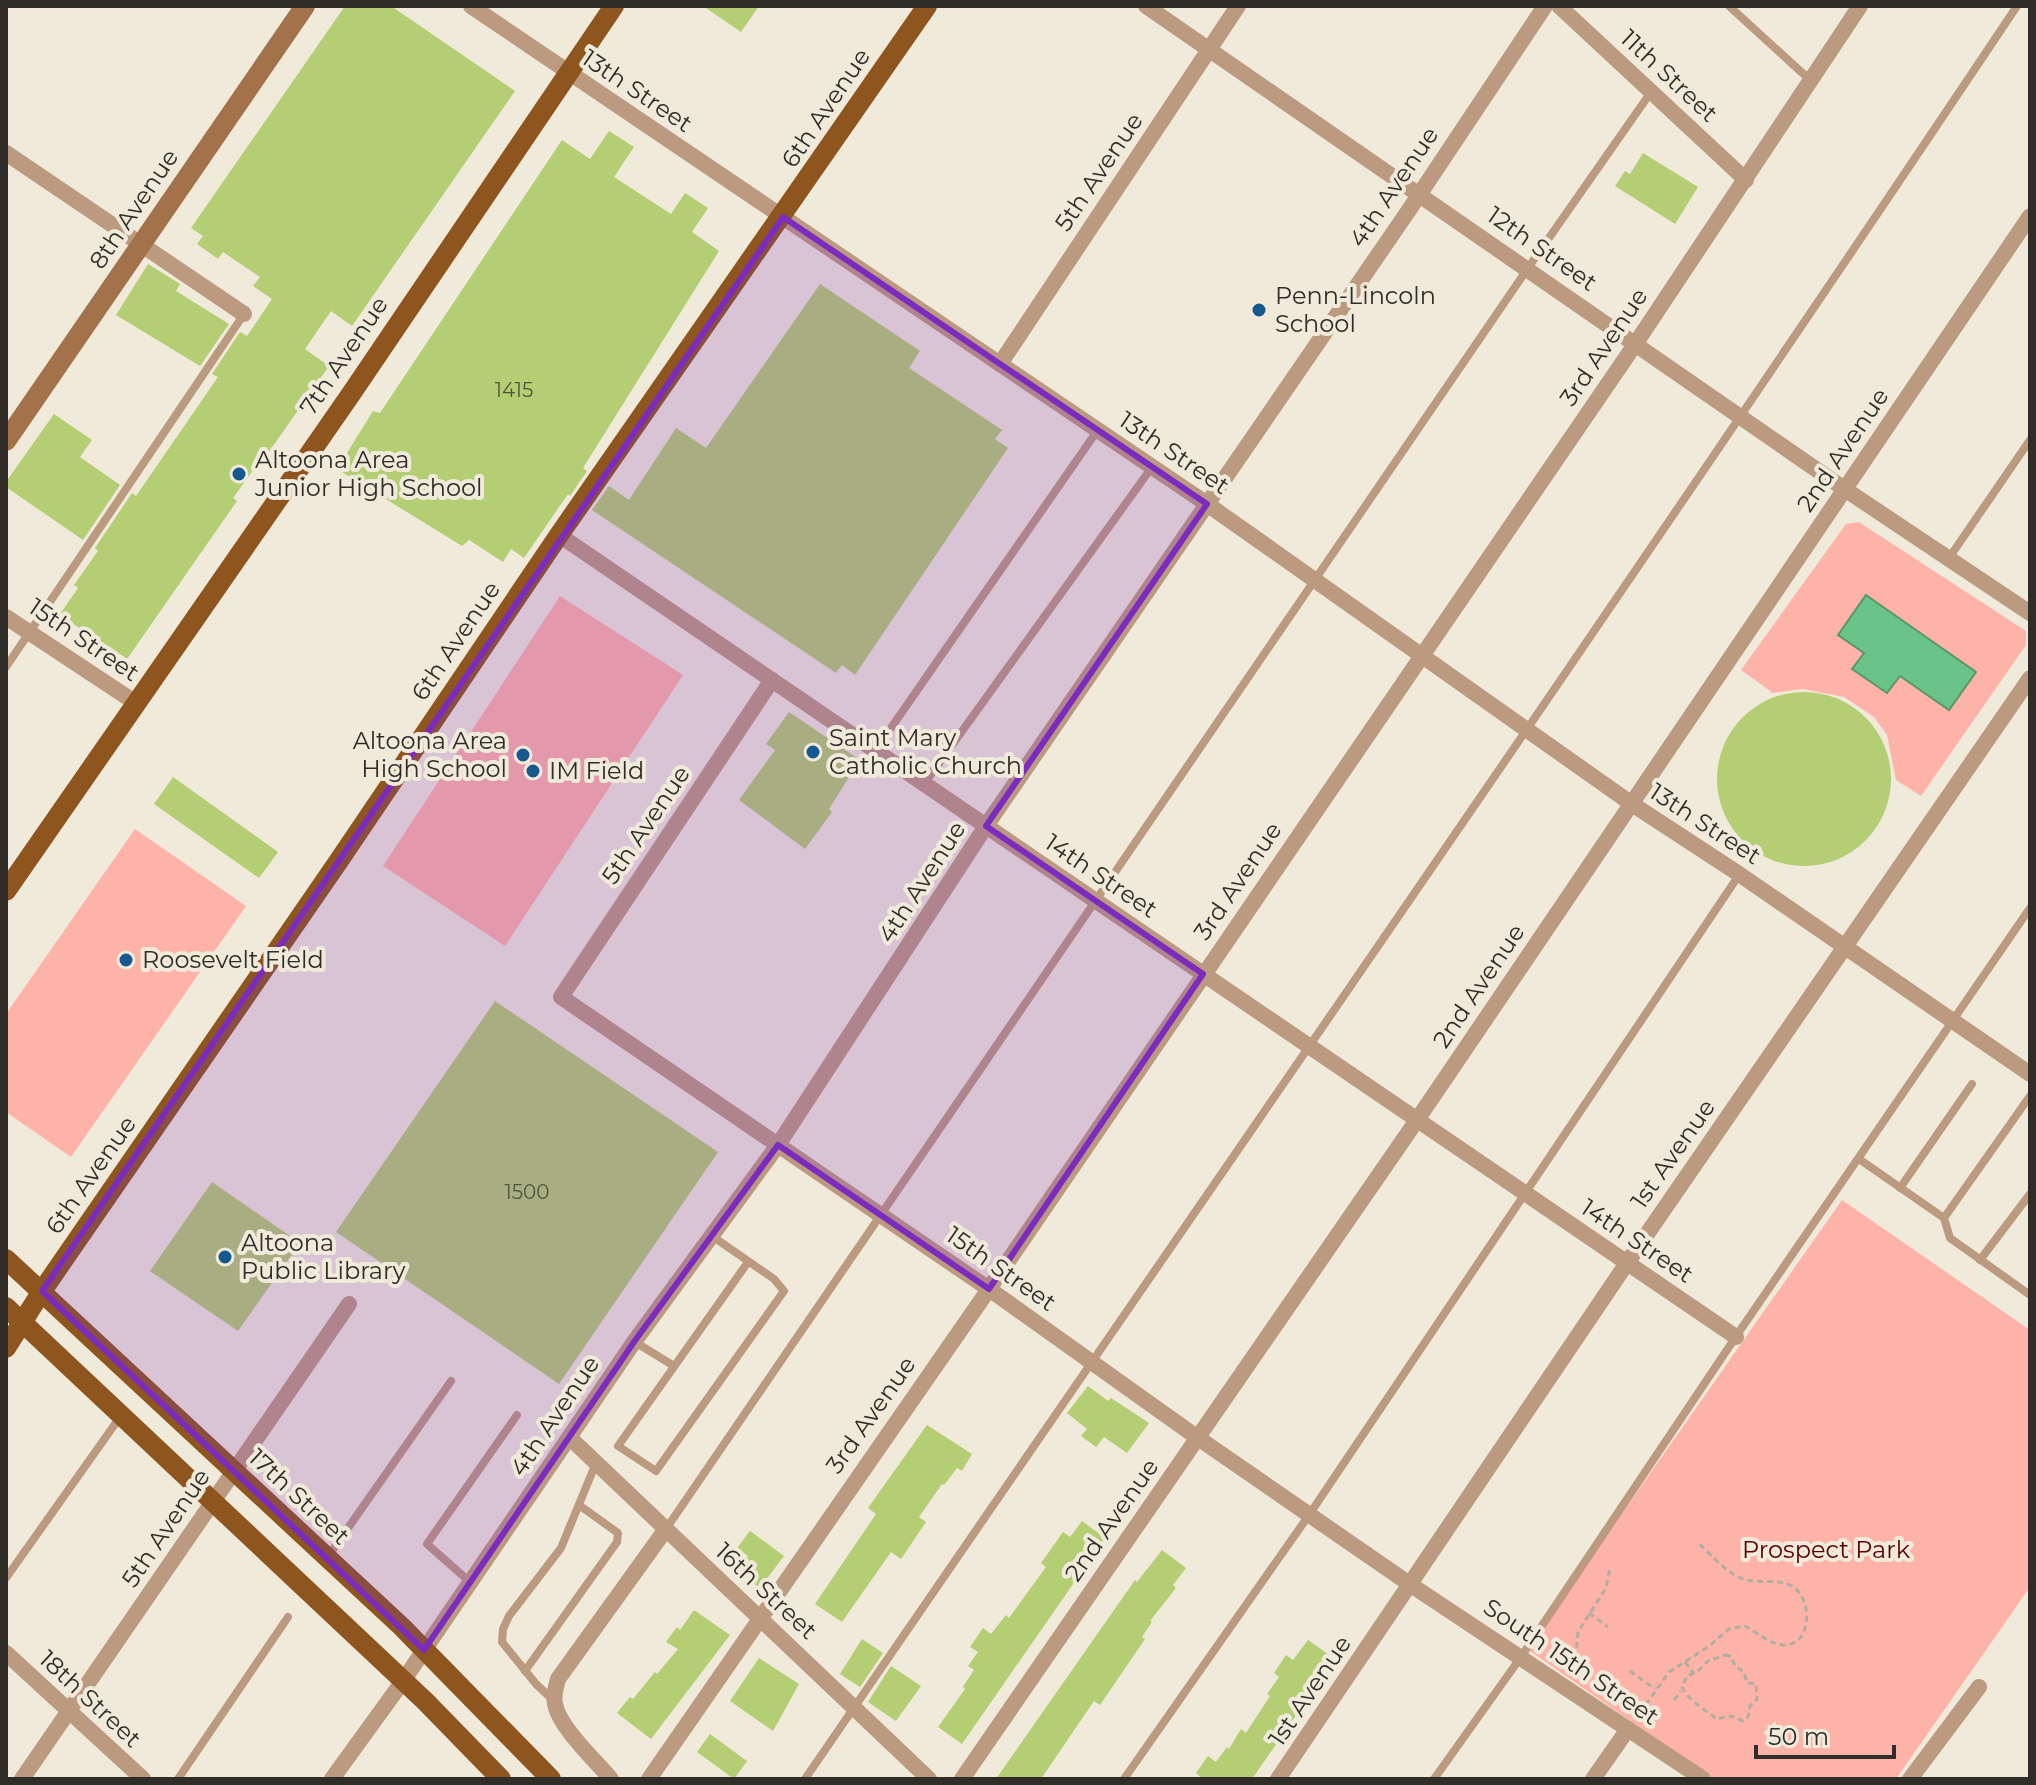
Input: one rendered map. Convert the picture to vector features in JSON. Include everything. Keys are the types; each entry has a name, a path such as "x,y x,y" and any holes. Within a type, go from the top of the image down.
{"main road":[{"name":"7th Avenue","path":"6,891 351,394 614,6"},
{"name":"6th Avenue","path":"6,1348 559,535 927,6"},
{"name":"17th Street","path":"6,1259 424,1650 551,1779"},
{"path":"6,1307 403,1681 501,1779"}],"street":[{"name":"8th Avenue","path":"6,441 305,6"},
{"name":"13th Street","path":"471,6 1207,504 1632,804 2030,1074"},
{"name":"12th Street","path":"1146,6 1741,418 2030,613"},
{"name":"5th Avenue","path":"1000,364 1238,6"},
{"name":"4th Avenue","path":"332,1779 403,1681 634,1342 778,1145 986,826 1420,194 1545,6"},
{"name":"11th Street","path":"1559,6 1746,180"},
{"name":"3rd Avenue","path":"649,1779 989,1289 1636,343 1860,6"},
{"path":"6,153 244,314"},
{"name":"2nd Avenue","path":"962,1779 1417,1120 2030,216"},
{"name":"14th Street","path":"559,535 1736,1337"},
{"name":"15th Street","path":"6,617 136,703"},
{"name":"1st Avenue","path":"1278,1779 1627,1263 2030,678"},
{"name":"5th Avenue","path":"561,997 772,680"},
{"name":"15th Street","path":"561,997 989,1289 1411,1585"},
{"name":"5th Avenue","path":"22,1779 349,1304"},
{"name":"16th Street","path":"570,1438 929,1779"},
{"path":"611,1779 556,1710 554,1700 558,1679 666,1529"},
{"name":"South 15th Street","path":"1411,1585 1703,1779"},
{"name":"18th Street","path":"6,1653 143,1779"},
{"path":"1910,1779 1979,1687"},
{"path":"1593,1779 1628,1729"}],"lane":[{"path":"1729,6 1811,81"},
{"path":"805,1779 1741,418 2017,6"},
{"path":"666,1529 1651,92"},
{"path":"6,667 244,314"},
{"path":"875,751 1097,430"},
{"path":"1948,559 2030,440"},
{"path":"924,784 1152,467"},
{"path":"1124,1779 1309,1515 1739,874"},
{"path":"1434,1779 1521,1657 2030,908"},
{"path":"1900,1188 1972,1084"},
{"path":"1944,1218 2030,1096"},
{"path":"1859,1159 1944,1218 1950,1238 2030,1294"},
{"path":"1980,1260 2030,1194"},
{"path":"712,1236 774,1279 784,1291 656,1471 618,1446 748,1262"},
{"path":"634,1342 674,1366"},
{"path":"326,1559 451,1381"},
{"path":"470,1582 427,1544 517,1415"},
{"path":"6,1578 120,1417"},
{"path":"554,1700 502,1642 503,1629 509,1616 561,1548 596,1463"},
{"path":"525,1671 617,1542 618,1533 579,1505"},
{"path":"178,1779 288,1617"}],"path":[{"path":"1640,1713 1669,1672 1729,1629 1740,1625 1775,1643 1793,1643 1801,1635 1807,1620 1804,1600 1793,1587 1737,1576 1699,1544"},
{"path":"1569,1666 1576,1653 1578,1632 1606,1588 1610,1568"},
{"path":"1588,1613 1608,1627"},
{"path":"1674,1700 1683,1689 1683,1680 1708,1661 1731,1656 1735,1666 1744,1672 1747,1683 1756,1684 1758,1697 1743,1721 1731,1716 1717,1719 1705,1713 1683,1689"},
{"path":"1685,1662 1694,1674"},
{"path":"1630,1671 1655,1689"},
{"path":"1651,1696 1658,1700"}],"highlighted area":[{"path":"783,217 1207,504 986,826 1203,974 989,1289 778,1145 634,1342 424,1650 42,1291"}],"green space":[{"path":"1859,522 2026,631 2026,645 1921,796 1896,780 1887,735 1874,717 1844,697 1803,689 1773,693 1741,670 1846,524"},
{"name":"IM Field","path":"560,596 683,675 505,946 383,866"},
{"name":"Roosevelt Field","path":"135,829 246,906 71,1157 6,1112 6,1014"},
{"name":"Prospect Park","path":"1842,1200 2030,1330 2030,1587 1896,1779 1714,1779 1527,1649"}],"shaded area":[{"path":"1866,595 1976,672 1949,710 1900,676 1887,693 1852,669 1864,653 1838,635"}],"building":[{"path":"345,6 391,6 515,91 352,326 331,311 305,349 329,366 233,498 237,501 127,659 110,647 107,651 80,633 82,630 60,614 78,588 74,585 98,551 95,548 132,493 136,496 218,377 212,374 240,332 247,336 272,299 253,286 260,277 223,252 218,259 197,244 203,236 191,228"},
{"path":"703,6 759,6 741,32"},
{"path":"609,131 634,147 614,177 671,214 685,193 708,208 692,232 719,251 583,468 587,471 570,496 568,494 524,558 511,549 503,562 469,540 462,546 337,469 373,411 380,413 562,140 590,159"},
{"path":"1643,153 1698,187 1675,224 1615,186 1625,171 1630,174"},
{"path":"148,264 180,284 176,291 229,324 200,366 116,315"},
{"path":"820,284 920,351 909,368 1002,430 995,439 1008,448 855,675 842,665 836,673 592,510 609,486 629,500 676,428 706,448"},
{"path":"54,414 92,440 80,457 120,485 83,540 6,487 6,482"},
{"path":"1804,692 1837,698 1866,717 1885,746 1891,779 1885,812 1866,841 1837,860 1804,866 1771,860 1742,841 1723,812 1717,779 1723,746 1742,717 1771,698"},
{"path":"789,712 860,760 829,809 832,812 805,849 739,800 775,750 766,744"},
{"path":"173,777 278,852 259,878 154,804"},
{"path":"495,1001 718,1152 559,1384 336,1232"},
{"name":"Altoona Public Library","path":"212,1182 300,1243 238,1331 150,1271"},
{"path":"1088,1386 1108,1401 1111,1398 1149,1423 1127,1453 1104,1437 1096,1447 1081,1436 1087,1429 1067,1413"},
{"path":"927,1425 972,1454 962,1471 957,1468 942,1484 919,1517 926,1522 901,1559 891,1552 842,1622 815,1604 876,1514 868,1508"},
{"path":"1082,1521 1105,1538 962,1744 938,1727 965,1689 963,1687 974,1670 968,1666 978,1652 970,1647 983,1628 991,1634 1006,1615 1009,1618 1046,1567 1041,1563 1063,1532 1070,1537"},
{"path":"750,1531 784,1556 760,1588 737,1571 748,1556 737,1548"},
{"path":"1162,1550 1186,1568 1173,1585 1176,1588 1150,1621 1142,1637 1145,1639 1100,1705 1094,1701 1041,1779 996,1779 1135,1580 1137,1582"},
{"path":"694,1610 730,1635 651,1739 617,1713 678,1649 666,1642 677,1627 680,1630"},
{"path":"862,1639 883,1653 860,1687 840,1674"},
{"path":"1308,1640 1335,1659 1252,1779 1203,1779 1196,1773 1208,1756 1216,1762 1227,1747 1229,1749 1241,1729 1246,1733 1270,1696 1267,1694 1279,1677 1274,1673 1286,1655 1293,1660"},
{"path":"759,1658 799,1684 773,1731 730,1701"},
{"path":"891,1666 921,1686 896,1721 868,1702"},
{"path":"710,1734 747,1761 734,1779 697,1752"}],"place":[{"name":"Penn-Lincoln School","path":"1259,310"},
{"name":"Altoona Area Junior High School","path":"239,474"},
{"name":"Saint Mary Catholic Church","path":"813,752"},
{"name":"Altoona Area High School","path":"523,755"},
{"name":"IM Field","path":"533,771"},
{"name":"Roosevelt Field","path":"126,960"},
{"name":"Altoona Public Library","path":"225,1257"}]}
